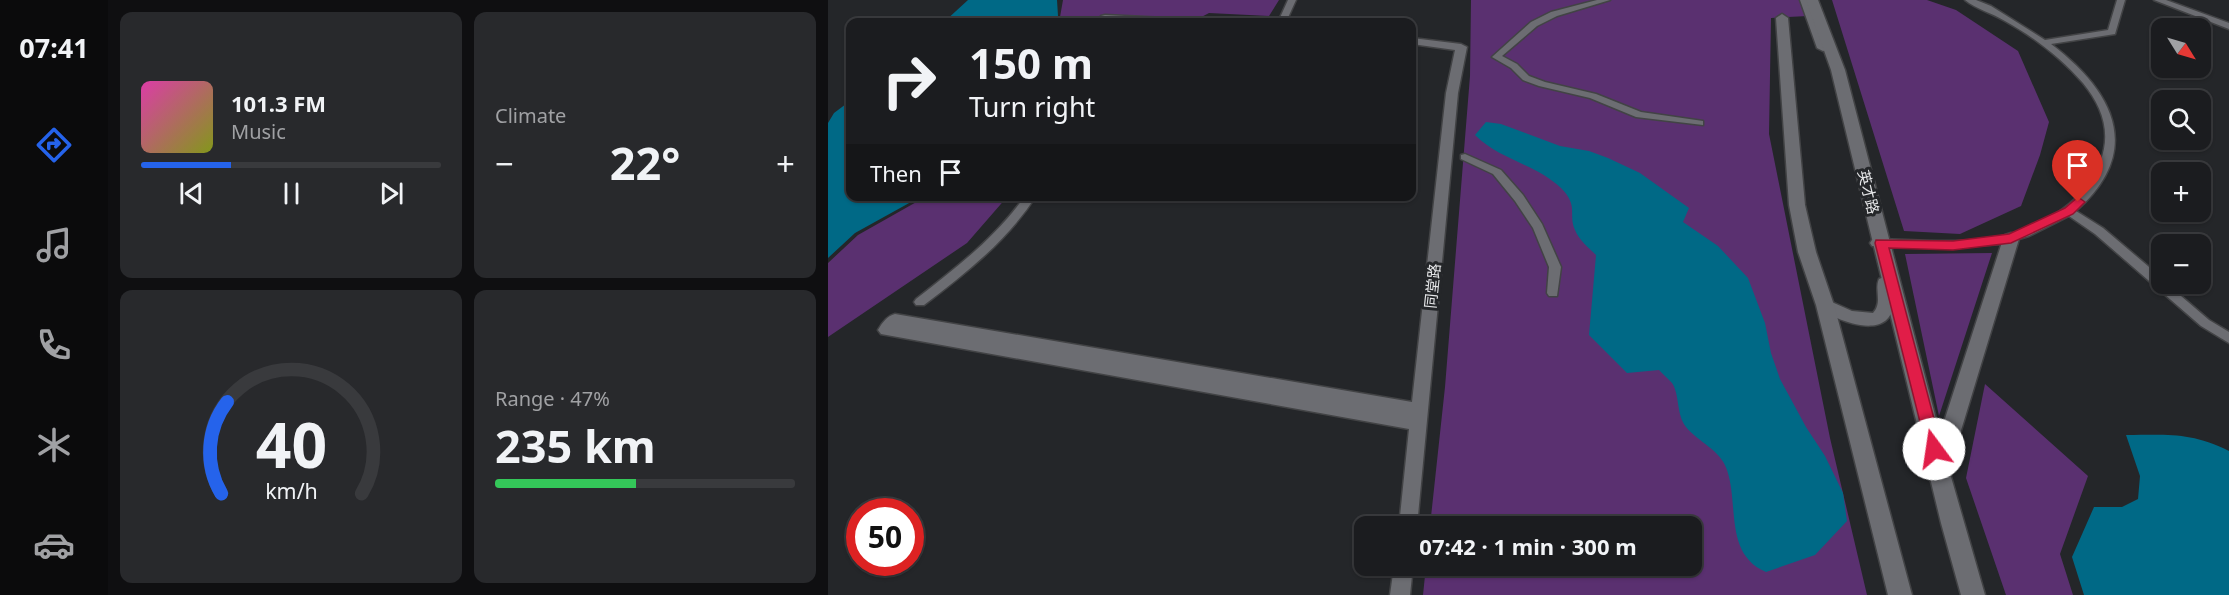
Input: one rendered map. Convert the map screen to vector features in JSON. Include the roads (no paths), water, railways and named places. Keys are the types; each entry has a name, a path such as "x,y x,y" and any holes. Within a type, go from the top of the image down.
{"main road":[{"name":"英才路","path":"1812,0 1838,70 1878,243 1973,595"},
{"path":"1782,18 1797,206 1807,252 1825,305 1875,492 1900,595"},
{"path":"1939,470 2011,239"}],"street":[{"path":"1284,18 1292,0"},
{"path":"1602,0 1554,15 1534,24 1496,57 1514,66 1526,78 1542,84 1593,96 1639,115 1700,123"},
{"name":"英才路","path":"1805,0 1834,76 1878,243 1888,300 1885,311 1878,317 1865,322 1845,317 1825,305"},
{"path":"1878,243 1953,246 2011,239 2069,211 2088,193 2102,171 2112,137 2108,117 2089,85 2046,42 1969,0"},
{"path":"2046,42 2112,32 2121,0"},
{"path":"2158,0 2229,26"},
{"name":"同堂路","path":"1409,516 1452,93 1460,49 1416,44"},
{"path":"1465,157 1497,172 1519,198 1538,227 1555,267 1553,293"},
{"path":"920,302 974,261 1003,232 1027,201"},
{"path":"2069,211 2099,231 2186,308 2229,338"},
{"path":"890,325 1420,417"},
{"path":"1400,595 1403,576"}],"water":[{"path":"968,0 1057,0 1058,16 1055,18 948,18"},
{"path":"846,104 846,201 913,201 855,233 828,258 828,123 834,113"},
{"path":"1486,122 1501,124 1560,146 1589,151 1640,173 1689,208 1683,222 1718,246 1748,278 1765,323 1771,353 1780,379 1825,456 1843,493 1847,521 1815,555 1766,572 1753,564 1744,553 1735,527 1727,470 1720,457 1686,427 1672,383 1659,370 1627,373 1589,335 1596,255 1577,234 1573,224 1570,200 1561,188 1541,173 1495,150 1475,135"},
{"path":"2126,435 2179,436 2202,440 2229,451 2229,595 2084,595 2072,557 2094,507 2122,507 2138,499 2140,476"}]}
